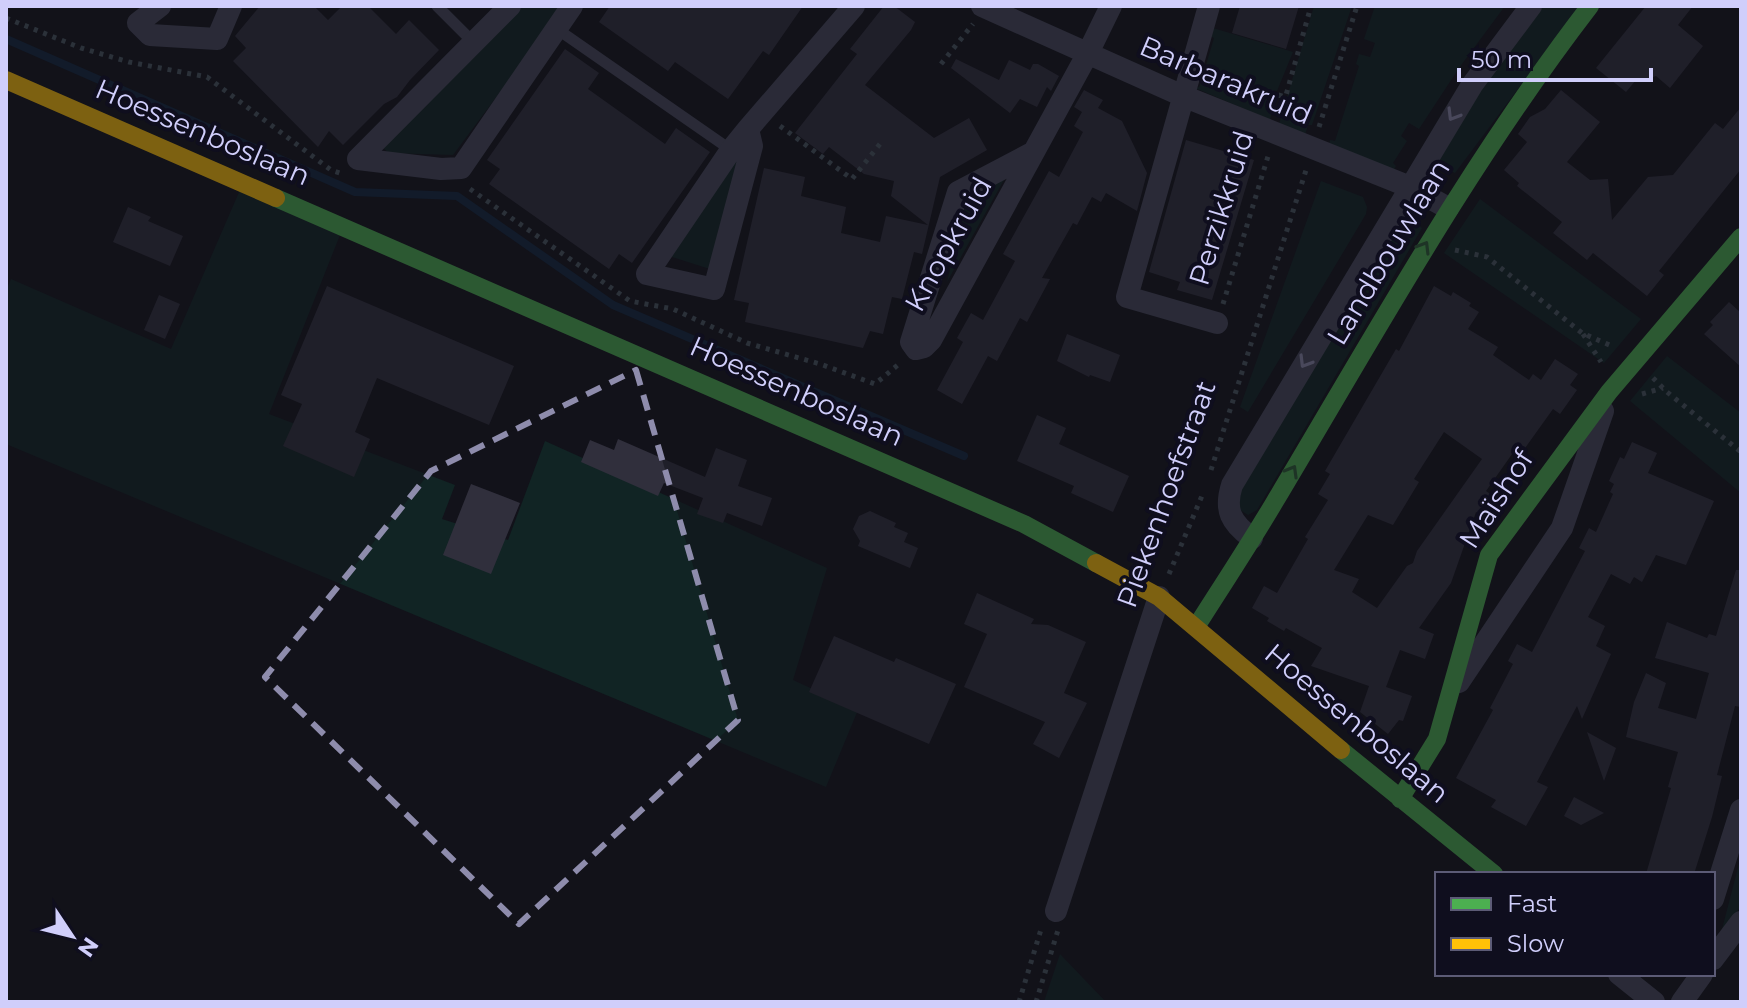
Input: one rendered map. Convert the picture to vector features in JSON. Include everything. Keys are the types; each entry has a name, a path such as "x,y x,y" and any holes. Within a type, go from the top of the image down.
{"street":[{"path":"160,6 138,23 150,35 217,39 231,6"},
{"path":"510,6 358,159 441,169 461,168 572,6"},
{"path":"756,121 714,289 647,274 731,150 854,6"},
{"name":"Knopkruid","path":"1032,153 958,192 911,342 916,349 924,347 931,340 1088,53 1111,6"},
{"name":"Perzikkruid","path":"1209,6 1127,297 1217,323"},
{"name":"Landbouwlaan","path":"1252,538 1230,519 1227,500 1232,485 1472,85 1531,6"},
{"name":"Landbouwlaan","path":"1196,627 1448,208 1510,113 1590,6"},
{"name":"Barbarakruid","path":"984,7 1183,96 1410,187 1448,208"},
{"name":"Hoessenboslaan","path":"6,80 1024,524 1159,597 1491,872"},
{"name":"Maïshof","path":"1400,799 1437,739 1489,555 1609,392 1741,237"},
{"name":"Maïshof","path":"1448,700 1562,528 1609,392"},
{"name":"Piekenhoefstraat","path":"1056,911 1159,597"},
{"path":"1715,893 1741,810"},
{"path":"1715,956 1741,922"},
{"path":"1622,976 1654,1002"},
{"path":"1682,1002 1701,976"}],"lane":[{"path":"437,6 474,43"},
{"path":"557,29 731,150"}],"path":[{"name":"Perzikkruid","path":"1217,323 1311,6"},
{"name":"Piekenhoefstraat","path":"1210,474 1357,6"},
{"path":"941,64 984,7"},
{"path":"6,18 81,48 129,62 207,77 331,170 349,176"},
{"path":"1190,71 1203,78 1249,86 1285,97"},
{"path":"756,121 852,179 880,144"},
{"path":"465,186 630,301 673,309 747,343 875,384 916,349"},
{"path":"1429,238 1460,252 1487,257 1582,333 1636,360 1667,392 1741,452"},
{"name":"Piekenhoefstraat","path":"1159,597 1205,489"},
{"path":"1019,1002 1044,921 1056,911"},
{"path":"1036,1002 1059,929 1056,911"}],"highlighted area":[{"path":"636,370 738,720 519,924 265,677 431,471"}],"green space":[{"path":"520,6 562,6 562,9 453,155 388,153 381,145"},
{"path":"1314,6 1352,6 1312,125 1308,125 1305,135 1279,124"},
{"path":"1375,6 1505,6 1419,129 1409,123 1401,136 1407,141 1393,163 1396,166 1392,173 1329,146 1330,140 1335,141 1359,66 1356,64 1359,54 1370,57 1375,43 1364,39"},
{"path":"1543,6 1580,6 1455,173 1436,163 1477,90"},
{"path":"1213,28 1293,52 1277,91 1203,75 1214,38 1210,36"},
{"path":"1202,80 1275,96 1270,120 1195,88"},
{"path":"738,157 713,270 669,256"},
{"path":"1005,178 947,282 967,198"},
{"path":"1321,181 1363,197 1366,214 1248,412 1240,407"},
{"path":"240,190 340,235 269,414 455,485 442,519 508,540 545,441 827,568 793,680 858,710 826,787 6,444 6,291 11,279 171,349"},
{"path":"1480,199 1641,319 1604,363 1444,253"},
{"path":"1405,214 1422,228 1257,510 1248,515 1237,508 1239,487"},
{"path":"1667,356 1741,413 1741,493 1630,401"},
{"path":"1741,856 1741,906 1720,937"},
{"path":"1060,954 1106,1002 1044,1002"}],"building":[{"path":"260,6 314,6 328,20 342,6 368,6 396,34 409,20 439,50 397,97 384,104 343,145 329,131 318,147 233,61 246,48 235,36"},
{"path":"610,6 803,6 769,55 763,51 728,99 675,62 668,71 599,22"},
{"path":"884,6 894,6 915,22 865,85 934,138 969,118 987,150 940,177 922,254 914,252 902,299 892,297 883,334 870,331 863,348 745,322 749,303 734,300 764,168 805,177 801,196 846,207 841,233 880,242 886,216 928,225 891,196 894,181 864,174 829,147 823,154 795,133 857,54 850,49"},
{"path":"1240,6 1299,6 1286,49 1232,33"},
{"path":"1646,6 1693,6 1678,25 1703,46 1670,88 1656,76 1636,80 1626,92 1596,68"},
{"path":"565,49 599,73 588,89 665,144 676,128 710,152 632,263 619,254 609,269 489,184 500,169 487,160"},
{"path":"956,59 999,80 1009,60 1030,70 1033,64 1038,64 1059,76 1051,91 1047,87 1037,107 1020,99 1010,113 951,68"},
{"path":"1084,90 1103,100 1098,108 1122,121 1147,173 1137,211 1106,193 1101,202 1092,197 1077,225 1073,223 1042,278 1050,279 1027,322 1020,318 997,361 988,356 962,404 937,390 963,342 957,338 971,313 983,320 1015,261 1003,254 1049,171 1059,177 1083,132 1074,126 1082,112 1074,107"},
{"path":"1561,90 1600,122 1567,162 1590,180 1608,179 1612,220 1648,177 1673,175 1715,123 1723,129 1741,107 1741,169 1659,271 1664,275 1647,296 1593,253 1587,260 1553,233 1562,222 1517,186 1519,183 1504,170 1527,142 1518,134 1530,117 1545,109"},
{"path":"1186,140 1254,160 1212,300 1177,290 1180,282 1149,272"},
{"path":"128,207 151,217 148,221 183,236 170,266 113,242"},
{"path":"327,286 514,366 489,425 377,378 355,432 370,439 354,477 283,446 302,404 281,395"},
{"path":"1434,286 1451,296 1453,292 1471,303 1469,306 1479,312 1468,329 1498,347 1493,355 1529,380 1533,374 1541,380 1555,359 1578,374 1570,385 1577,390 1560,414 1553,409 1523,451 1517,447 1486,491 1499,500 1486,518 1476,512 1451,583 1419,628 1434,634 1425,659 1400,650 1386,687 1412,696 1403,721 1399,720 1388,734 1360,712 1369,686 1311,666 1322,648 1286,628 1284,631 1252,608 1264,586 1277,593 1308,539 1305,537 1328,500 1318,494 1330,474 1325,471 1396,349 1399,351","holes":["1444,432 1482,459 1417,551 1413,563 1407,566 1377,608 1352,592 1359,579 1334,570 1368,515 1393,525 1419,482 1414,479"]},
{"path":"159,295 180,304 165,339 144,330"},
{"path":"1729,302 1741,313 1741,367 1704,334 1713,325 1710,322"},
{"path":"1067,334 1120,355 1110,382 1089,377 1057,361"},
{"path":"1037,415 1066,428 1059,444 1129,476 1113,512 1071,493 1074,486 1017,461"},
{"path":"618,439 705,477 716,448 747,460 738,486 772,498 762,526 727,513 723,523 697,514 703,498 664,483 658,496 581,462 590,440 614,450"},
{"path":"1632,442 1657,453 1648,473 1714,501 1686,565 1656,555 1642,582 1634,577 1630,584 1611,574 1588,617 1605,626 1596,646 1611,654 1582,719 1577,706 1537,782 1548,787 1526,826 1491,807 1496,800 1456,778 1493,710 1490,708 1513,664 1508,661 1517,644 1532,652 1585,551 1579,548 1589,528 1596,532 1613,494 1610,492 1614,484 1609,481 1620,457 1624,459"},
{"path":"471,484 520,503 491,574 443,555"},
{"path":"870,511 896,523 894,527 908,533 904,542 918,548 910,568 858,546 860,541 853,529 859,516"},
{"path":"1736,570 1741,570 1741,707 1735,706 1717,775 1722,776 1712,817 1695,872 1647,872 1678,752 1626,737 1634,702 1646,673 1666,683 1658,708 1696,719 1709,673 1655,658 1667,622 1707,638 1709,634 1716,636"},
{"path":"977,593 1034,619 1031,624 1048,625 1086,642 1064,693 1087,703 1059,758 1033,744 1045,722 964,687 987,634 964,624"},
{"path":"834,636 956,684 929,744 809,692"},
{"path":"1587,732 1616,748 1604,781"},
{"path":"1574,797 1604,813 1581,825 1564,816"}],"waterway":[{"path":"6,39 355,192 457,196 613,305 964,456"}],"traffic: fast":[{"path":"1196,627 1265,519 1463,188 1590,6"},
{"path":"276,198 1024,524 1096,563"},
{"path":"1400,799 1437,739 1489,555 1609,392 1741,237"},
{"path":"1341,750 1492,872"}],"traffic: slow":[{"path":"6,80 276,198"},
{"path":"1096,563 1159,597 1341,750"}]}
